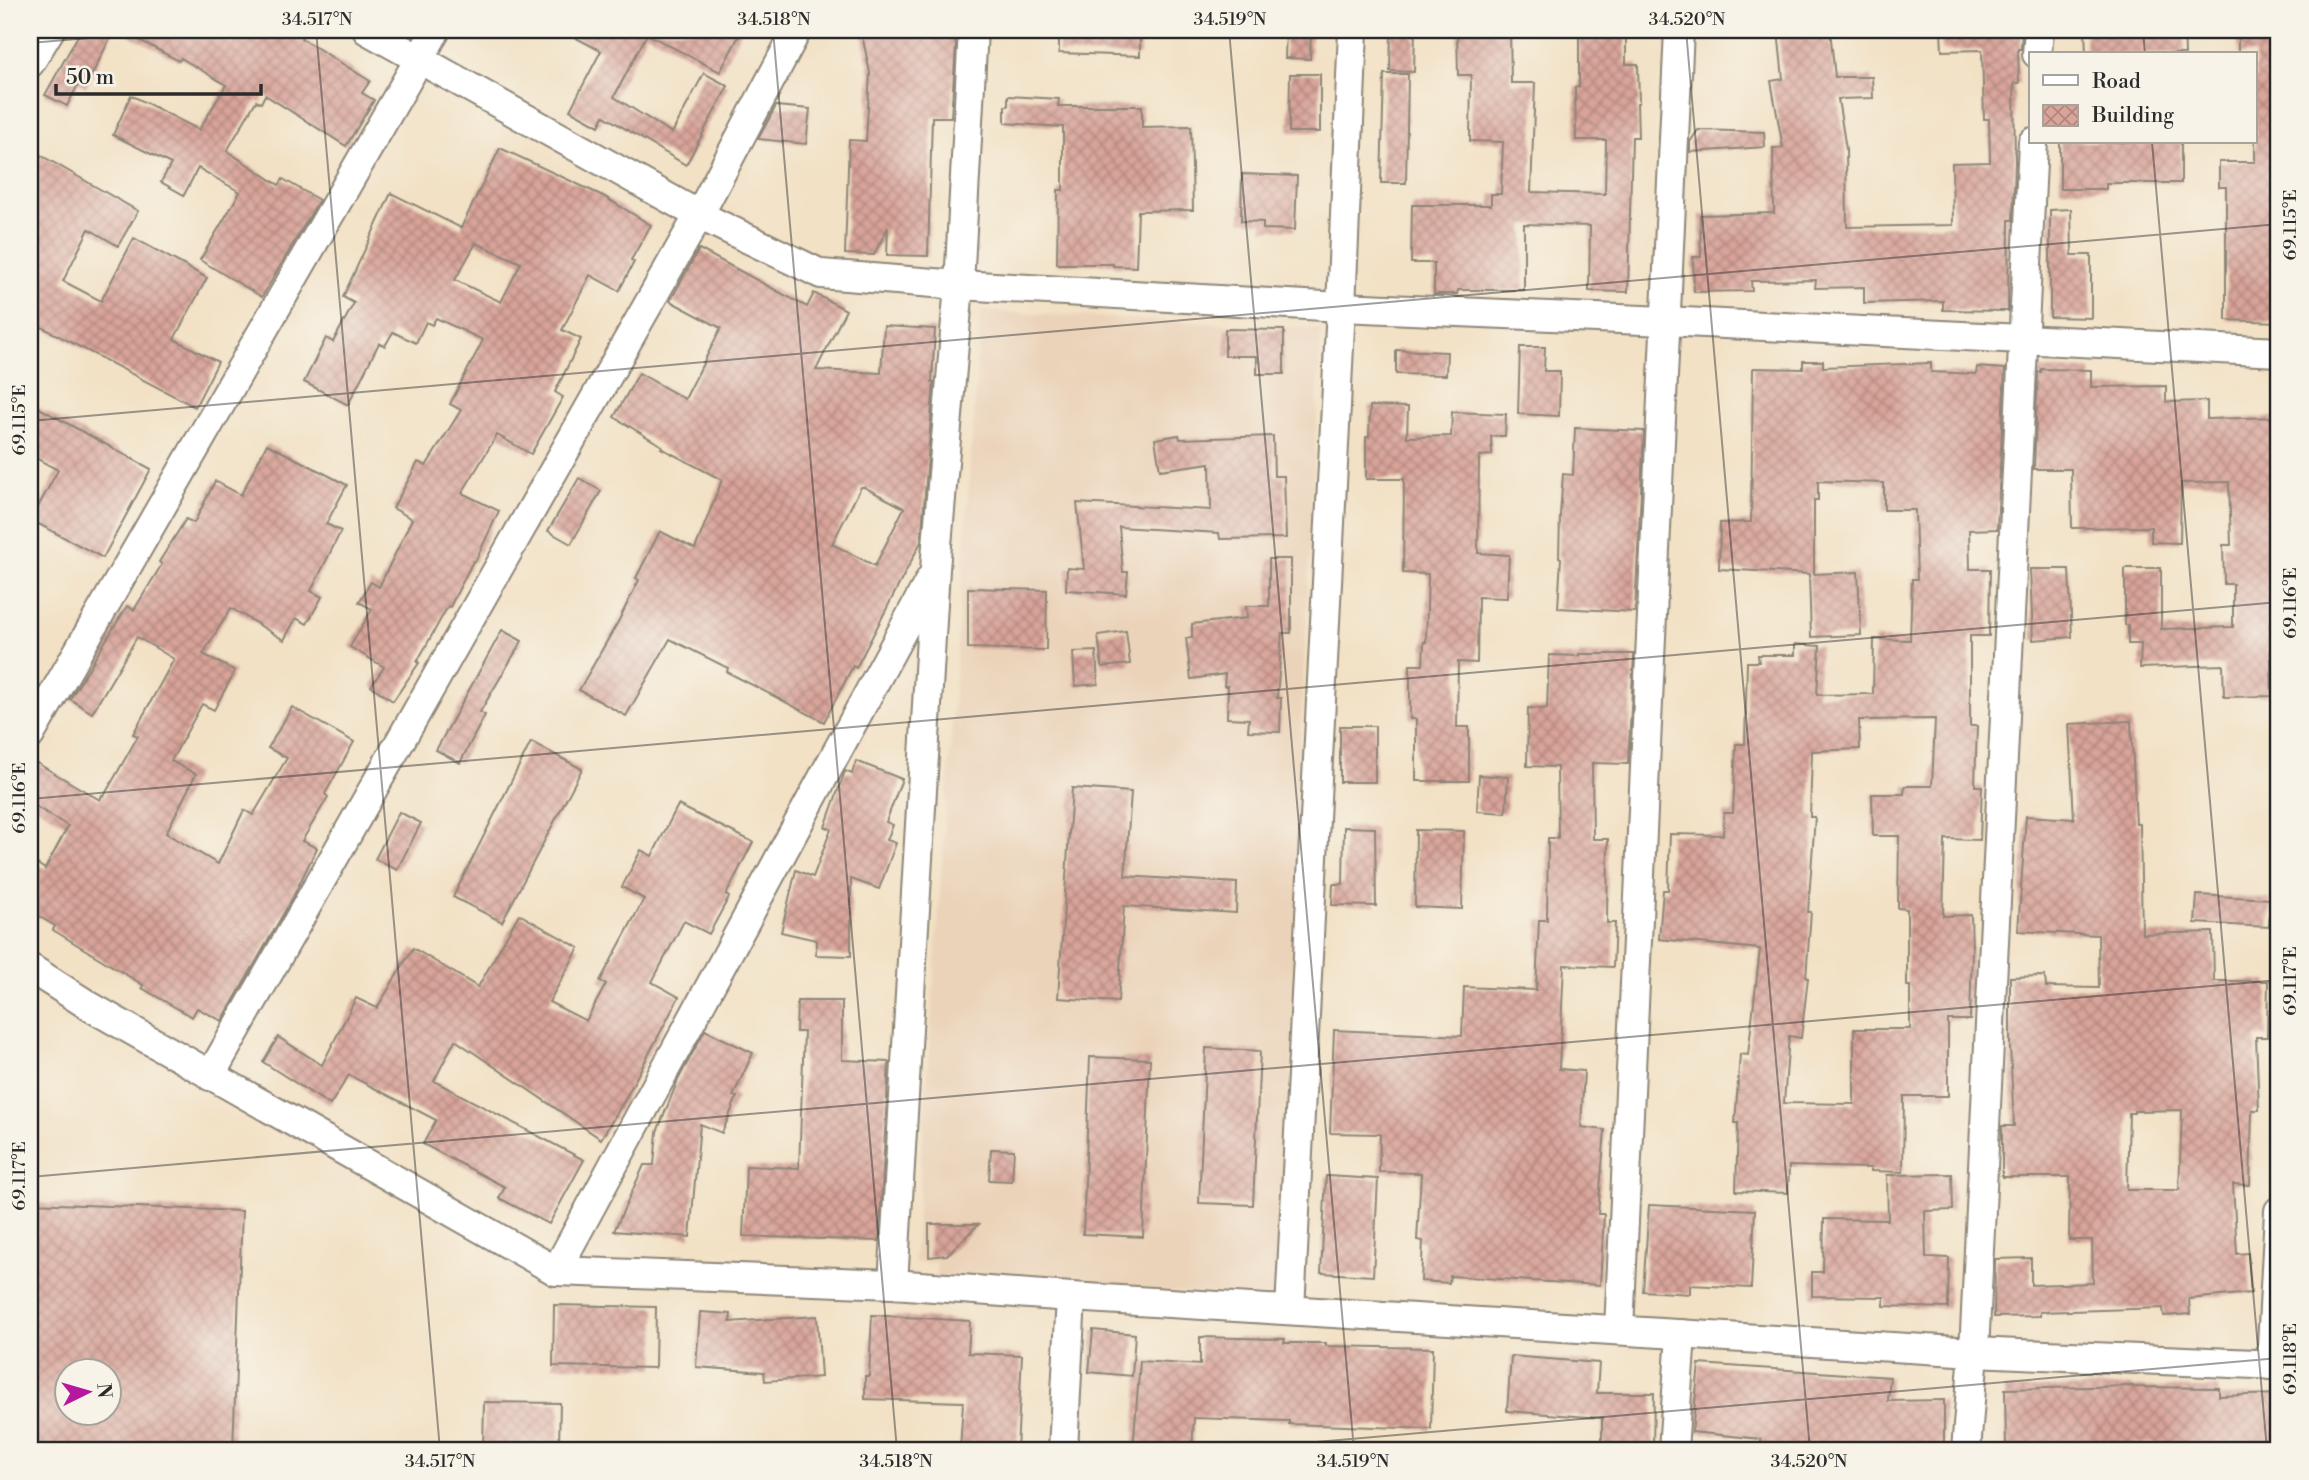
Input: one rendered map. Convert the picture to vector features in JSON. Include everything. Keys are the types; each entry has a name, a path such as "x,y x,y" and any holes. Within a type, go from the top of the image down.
{"street":[{"path":"30,63 50,30"},
{"path":"367,30 699,215 821,274 958,285 1341,307 2279,352"},
{"path":"30,735 436,30"},
{"path":"210,1076 699,215 797,30"},
{"path":"892,1284 935,569 958,285 973,30"},
{"path":"1290,1310 1353,30"},
{"path":"1619,1330 1679,30"},
{"path":"2037,52 2039,30"},
{"path":"1966,1450 1974,1352 2033,144"},
{"path":"556,1271 935,569"},
{"path":"30,968 210,1076 556,1271 892,1284 1974,1352 2275,1365 2279,1211"},
{"path":"1063,1450 1071,1297"},
{"path":"1673,1450 1681,1334"}],"shaded area":[{"path":"981,311 1321,329 1300,746 1308,747 1279,1297 936,1279 937,1263 914,1262"}],"building":[{"path":"81,30 114,30 86,87 79,83 67,106 45,95"},
{"path":"120,30 306,30 301,38 370,81 362,93 374,100 346,146 265,95 261,103 256,101 227,151 279,185 283,179 319,200 262,297 200,260 240,192 198,168 184,195 161,182 171,164 113,135 131,95 199,130 226,85 181,58 179,61"},
{"path":"561,30 742,30 720,72 647,34 614,97 672,133 704,73 728,86 686,165 604,116 599,126 570,110 601,51"},
{"path":"861,30 952,30 956,45 951,117 932,117 928,256 887,255 888,227 874,255 845,254 849,140 866,141 870,73"},
{"path":"1059,30 1140,30 1140,56 1059,53"},
{"path":"1286,30 1311,31 1310,59 1285,58"},
{"path":"1391,30 1415,30 1414,72 1390,71"},
{"path":"1457,30 1510,30 1511,83 1535,83 1531,192 1605,194 1606,140 1576,140 1575,87 1579,87 1579,30 1626,30 1626,64 1638,64 1639,103 1638,137 1632,137 1628,292 1589,291 1590,226 1524,224 1524,290 1458,290 1457,294 1434,294 1434,263 1411,263 1412,205 1491,205 1491,194 1501,194 1503,142 1470,141 1471,75 1458,75"},
{"path":"1778,30 1830,30 1835,77 1872,77 1873,98 1838,99 1846,149 1847,227 1953,225 1952,163 1990,162 1989,119 1984,119 1982,50 1942,51 1941,30 2022,30 2021,49 2018,49 2019,83 2014,83 2015,162 2013,220 2009,220 2008,311 1943,310 1943,301 1864,303 1864,287 1815,288 1816,280 1751,281 1752,291 1694,292 1693,257 1701,257 1700,215 1774,213 1773,148 1783,148 1771,81 1783,79"},
{"path":"2085,30 2184,30 2185,52 2086,52"},
{"path":"2238,30 2279,30 2279,130 2275,130 2276,190 2279,190 2279,322 2226,320 2226,187 2219,187 2219,162 2255,162 2256,144 2256,52 2238,52"},
{"path":"1290,74 1320,74 1320,132 1289,132"},
{"path":"1384,74 1408,74 1406,183 1381,183"},
{"path":"1008,96 1059,99 1058,106 1142,106 1142,127 1191,126 1193,210 1138,211 1136,267 1113,264 1057,264 1058,190 1063,190 1063,127 1005,123"},
{"path":"776,106 810,109 806,144 758,139"},
{"path":"1698,130 1764,132 1765,147 1690,152 1690,142"},
{"path":"2060,144 2181,144 2181,183 2106,183 2106,189 2060,189"},
{"path":"500,148 603,196 651,225 631,260 634,262 619,291 590,275 562,330 581,339 555,392 563,397 531,454 497,435 462,493 499,511 475,562 473,561 450,607 448,606 417,662 419,663 393,701 371,686 384,667 350,647 372,609 359,602 371,582 379,587 412,519 393,508 418,462 426,466 461,410 450,404 483,340 436,318 432,325 426,322 416,343 393,332 385,346 379,343 348,405 304,382 326,338 333,342 354,303 343,297 391,193 461,228","holes":["476,243 521,263 501,302 455,280"]},
{"path":"30,149 138,211 118,246 89,229 63,281 101,301 134,238 207,278 174,339 218,362 195,407 30,321"},
{"path":"1242,174 1297,176 1295,230 1263,229 1263,222 1241,221"},
{"path":"2071,209 2072,255 2091,255 2091,318 2050,317 2050,210"},
{"path":"699,249 807,307 814,293 846,310 816,370 881,373 884,326 935,329 934,382 921,542 856,668 853,666 824,722 670,639 626,716 579,690 619,620 639,580 636,578 660,531 695,549 722,480 661,448 662,446 614,417 639,373 685,399 721,328 670,301","holes":["861,487 904,508 875,566 832,544"]},
{"path":"1225,329 1284,330 1284,374 1257,374 1257,356 1225,356"},
{"path":"1520,347 1545,347 1544,371 1560,371 1559,416 1518,414"},
{"path":"1396,350 1447,352 1446,375 1396,374"},
{"path":"1803,361 1823,361 1823,367 1931,363 1931,372 1976,374 1977,367 2005,369 1997,529 1969,530 1970,569 1990,569 1989,636 1970,636 1970,726 1977,726 1975,786 1982,786 1980,840 1945,839 1943,916 1971,915 1970,1020 1948,1020 1948,1096 1904,1096 1903,1172 1871,1171 1871,1168 1789,1166 1788,1193 1736,1191 1738,1123 1735,1123 1740,1054 1748,1055 1760,949 1659,939 1663,890 1668,890 1670,834 1723,835 1724,813 1733,813 1736,744 1745,744 1747,662 1759,662 1758,655 1795,655 1795,644 1820,646 1817,695 1873,694 1874,639 1910,640 1912,579 1917,579 1915,510 1884,510 1884,483 1818,481 1818,500 1814,500 1814,574 1858,572 1861,635 1811,637 1809,574 1719,569 1720,523 1751,522 1753,368 1803,369","holes":["1935,719 1932,786 1905,786 1904,794 1872,794 1873,836 1899,836 1898,908 1907,909 1910,1029 1854,1029 1854,1104 1784,1103 1789,1036 1801,1038 1808,978 1811,912 1808,912 1815,817 1810,817 1812,751 1860,749 1859,720"]},
{"path":"2041,369 2091,370 2091,387 2166,386 2166,402 2207,401 2207,419 2279,417 2279,481 2273,481 2274,544 2279,544 2279,624 2270,624 2272,696 2224,697 2223,665 2140,668 2141,644 2128,644 2128,625 2125,625 2125,568 2161,568 2161,629 2233,627 2233,584 2224,584 2223,545 2231,545 2229,482 2181,483 2180,543 2151,542 2151,527 2072,528 2071,469 2034,469 2038,372 2041,372"},
{"path":"30,403 151,469 103,558 31,520 58,470 30,455"},
{"path":"1370,406 1408,407 1407,437 1451,436 1452,412 1506,414 1505,436 1491,436 1492,455 1479,456 1478,553 1509,555 1507,598 1478,597 1477,663 1458,662 1457,727 1469,727 1469,781 1416,781 1416,719 1410,719 1410,665 1423,665 1428,574 1403,573 1404,479 1366,479 1366,437 1369,437"},
{"path":"1575,428 1644,431 1635,612 1558,608 1563,474 1573,475"},
{"path":"1179,435 1180,439 1273,436 1274,476 1284,476 1286,538 1220,539 1219,533 1119,527 1123,572 1128,572 1126,594 1066,590 1067,568 1084,569 1077,503 1211,510 1210,463 1160,470 1155,439"},
{"path":"267,444 347,485 326,524 341,531 311,591 322,597 307,624 296,618 284,640 231,608 203,654 235,671 214,710 202,704 171,761 196,774 166,833 218,864 244,810 253,815 287,758 268,748 292,707 354,742 325,794 328,797 302,841 317,848 293,897 222,1021 197,1008 192,1017 178,1009 53,930 55,926 30,911 30,859 45,869 68,826 30,803 30,775 37,763 100,800 102,795 104,796 138,736 133,734 174,659 137,637 92,713 70,699 127,606 134,610 162,564 159,562 186,519 194,523 215,481 241,495"},
{"path":"579,478 601,491 571,544 548,531"},
{"path":"1269,559 1291,559 1291,633 1282,633 1277,698 1281,698 1280,732 1248,731 1249,719 1227,718 1228,686 1224,686 1225,674 1191,679 1186,638 1192,637 1192,624 1247,618 1246,606 1269,606"},
{"path":"2030,569 2069,569 2072,637 2033,640"},
{"path":"968,588 1047,590 1046,650 968,648"},
{"path":"502,630 522,641 480,712 485,715 460,763 436,750"},
{"path":"1126,631 1130,664 1102,667 1098,635"},
{"path":"1096,651 1098,684 1075,686 1073,652"},
{"path":"1634,654 1628,764 1592,763 1593,839 1608,839 1607,923 1615,923 1613,967 1564,965 1559,1069 1584,1071 1581,1127 1605,1130 1598,1214 1604,1214 1600,1285 1450,1276 1449,1283 1421,1281 1423,1241 1417,1240 1421,1173 1379,1172 1380,1134 1330,1133 1334,1030 1462,1036 1464,987 1536,990 1539,920 1547,920 1548,838 1558,838 1557,767 1527,766 1528,708 1547,709 1549,655"},
{"path":"2131,721 2136,824 2140,824 2142,934 2213,932 2214,981 2268,981 2267,1037 2256,1037 2259,1110 2252,1110 2250,1185 2233,1184 2237,1254 2248,1253 2251,1293 2189,1299 2190,1314 2164,1316 2163,1308 2040,1312 2040,1316 1994,1317 1995,1259 2031,1258 2031,1285 2093,1283 2092,1240 2069,1240 2070,1177 2002,1177 2002,1126 2014,1126 2010,977 2045,976 2046,987 2099,988 2098,935 2018,931 2026,816 2074,819 2069,724","holes":["2182,1110 2179,1190 2127,1190 2129,1113"]},
{"path":"1340,726 1375,726 1375,782 1340,782"},
{"path":"531,742 582,769 502,922 453,897"},
{"path":"856,761 902,779 886,822 893,825 887,840 896,843 879,889 851,879 851,956 816,955 816,940 781,932 796,870 813,877 831,829 825,827 845,771 852,774"},
{"path":"1479,775 1508,777 1506,813 1477,811"},
{"path":"1072,788 1131,792 1125,876 1237,883 1236,913 1124,906 1118,1002 1058,998"},
{"path":"678,805 753,842 709,934 684,921 652,982 679,997 601,1139 455,1040 434,1081 584,1160 549,1224 499,1198 505,1187 423,1144 436,1120 349,1075 330,1105 263,1062 278,1037 322,1065 356,998 377,1008 413,948 478,987 519,914 579,948 549,1002 586,1021 606,984 600,981 644,899 622,887 641,850 652,856"},
{"path":"399,812 421,823 397,870 375,859"},
{"path":"1344,827 1375,828 1376,906 1332,905 1333,884 1343,884"},
{"path":"1416,830 1464,831 1462,909 1415,907"},
{"path":"2197,895 2271,899 2269,927 2195,923"},
{"path":"797,1001 842,1001 842,1060 889,1062 879,1241 743,1236 746,1166 799,1168 804,1032 796,1032"},
{"path":"705,1030 753,1053 733,1096 737,1097 722,1133 700,1124 690,1237 614,1231 644,1165 654,1165 657,1132 678,1080"},
{"path":"1206,1048 1260,1051 1253,1205 1199,1203"},
{"path":"1090,1057 1150,1059 1143,1237 1083,1234"},
{"path":"991,1149 1014,1150 1012,1181 989,1180"},
{"path":"1952,1174 1953,1210 1925,1211 1926,1257 1949,1258 1948,1308 1884,1306 1884,1297 1812,1296 1812,1272 1823,1272 1824,1219 1888,1220 1887,1175"},
{"path":"1326,1176 1378,1179 1373,1276 1321,1273"},
{"path":"30,1203 242,1211 233,1450 30,1450"},
{"path":"1649,1205 1755,1210 1751,1288 1690,1285 1690,1294 1643,1291"},
{"path":"929,1224 979,1224 947,1255 929,1257"},
{"path":"554,1305 656,1307 655,1368 553,1366"},
{"path":"700,1312 731,1314 730,1322 817,1316 821,1377 765,1381 764,1372 696,1367"},
{"path":"872,1315 970,1321 968,1353 1022,1355 1017,1450 960,1450 963,1402 865,1399"},
{"path":"1093,1330 1135,1334 1132,1376 1089,1372"},
{"path":"1200,1337 1285,1339 1284,1343 1326,1343 1326,1346 1433,1348 1431,1429 1194,1418 1192,1450 1133,1450 1140,1361 1200,1365"},
{"path":"1511,1356 1599,1363 1597,1393 1654,1393 1653,1450 1602,1450 1602,1418 1507,1411"},
{"path":"1699,1364 1890,1377 1888,1401 1944,1400 1944,1450 1838,1450 1761,1445 1761,1439 1692,1432"},
{"path":"2133,1386 2219,1388 2219,1396 2279,1394 2279,1450 2226,1450 2226,1445 2137,1444 2063,1446 2064,1450 2006,1450 2005,1389"},
{"path":"484,1402 560,1403 559,1446 556,1446 556,1450 483,1450"}]}
